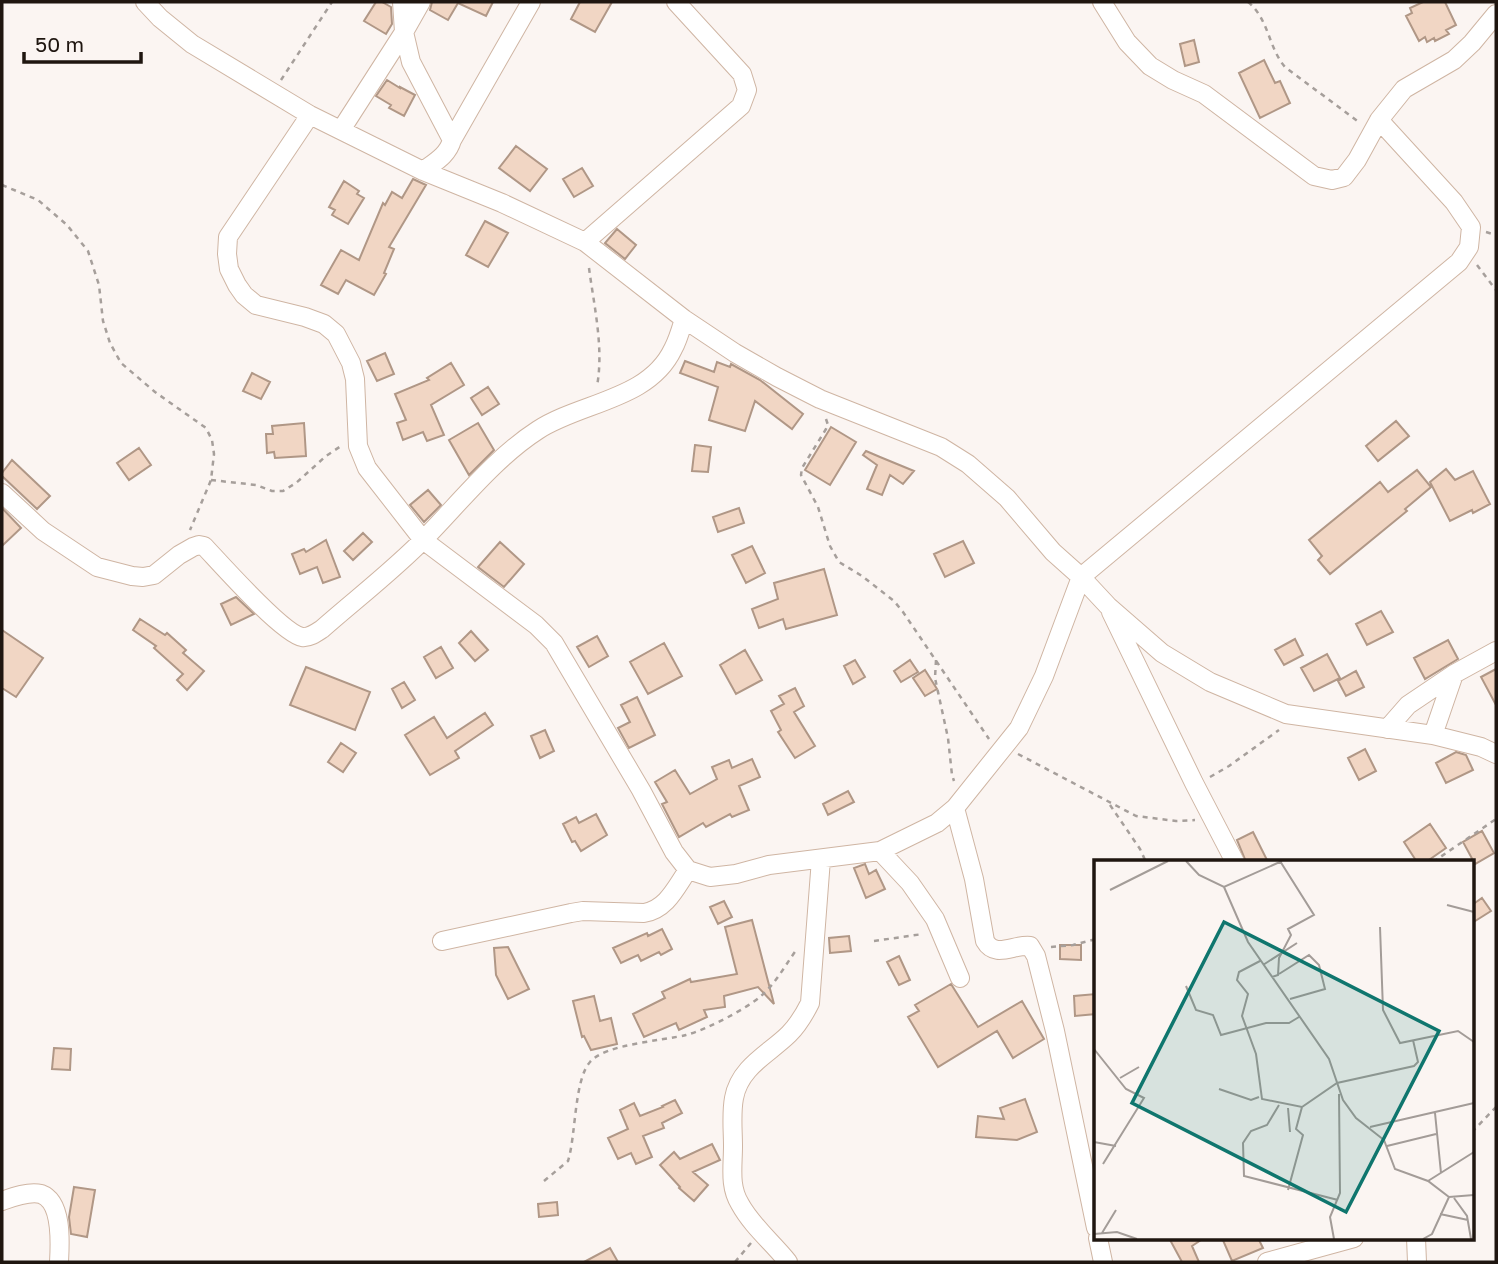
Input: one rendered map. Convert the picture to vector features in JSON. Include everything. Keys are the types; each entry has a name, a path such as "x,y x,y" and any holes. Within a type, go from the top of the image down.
{"street":[{"path":"145,2 192,44 310,115 424,171 502,203 585,242 684,319 735,353 820,399 941,447 968,464 1007,498 1053,552 1108,606 1162,653 1210,681 1286,714 1433,735 1481,747 1496,754"},
{"path":"402,2 404,32 411,61 452,140"},
{"path":"341,130 421,2"},
{"path":"424,171 450,148 452,140 531,2"},
{"path":"585,242 741,106 747,90 742,74 676,2"},
{"path":"1101,2 1128,42 1150,66 1203,94 1314,176 1332,180 1344,177 1357,160 1375,126 1404,89 1454,60 1496,13"},
{"path":"310,115 228,237 229,270 244,295 256,305 305,317 324,324 336,334 351,363 355,379 358,446 367,468 423,540 536,625 554,643 641,790 674,852 688,870 710,877 880,851 937,823 958,805 1019,728 1044,676 1081,577 1459,262 1469,247 1471,227 1454,202 1375,126"},
{"path":"2,492 43,531 97,567 143,577 154,575 179,555 193,547 204,546 265,610 293,633 303,637 311,636 423,540 518,444 541,428 632,389 646,380 662,366 673,350 684,319"},
{"path":"1108,606 1194,783 1235,860"},
{"path":"1387,729 1408,705 1454,674 1496,651"},
{"path":"1433,735 1454,674"},
{"path":"958,805 988,947 1005,950 1023,945 1033,949 1055,1031 1094,1218"},
{"path":"880,851 910,883 935,919 960,978"},
{"path":"788,1262 760,1232 734,1192 734,1097 738,1082 750,1067 789,1034 810,1003 821,859"},
{"path":"442,941 583,911 654,911 666,901 688,870"},
{"path":"2,1200 40,1194 49,1200 53,1205 60,1232 60,1262"},
{"path":"1098,1240 1103,1262"},
{"path":"1267,1262 1347,1240"},
{"path":"1416,1240 1417,1262"}],"path":[{"path":"273,92 332,2"},
{"path":"1248,2 1262,18 1272,47 1285,67 1375,126"},
{"path":"2,186 38,200 67,225 88,251 99,285 103,321 110,343 121,363 206,429 212,440 214,454 211,480 190,530"},
{"path":"585,242 597,322 600,367 590,406"},
{"path":"1466,252 1496,290"},
{"path":"820,399 828,425 800,475 818,507 830,546 839,562 894,601 918,631 1000,751 1024,757 1136,816 1176,821 1213,819"},
{"path":"211,480 283,491 334,450 358,438"},
{"path":"936,659 935,678 958,805"},
{"path":"1194,783 1214,776 1298,716"},
{"path":"1108,802 1145,860"},
{"path":"1436,860 1496,819"},
{"path":"544,1181 568,1161 576,1105 588,1063 611,1049 688,1034 751,1003 763,995 773,983 817,920"},
{"path":"874,942 919,934 941,934"},
{"path":"1033,949 1073,945 1094,940"},
{"path":"1474,1130 1496,1108"},
{"path":"735,1262 760,1232"}],"building":[{"path":"376,2 391,7 392,24 386,34 364,21"},
{"path":"432,2 493,2 486,16 458,3 448,20 430,10"},
{"path":"580,2 612,2 595,32 571,19"},
{"path":"1423,2 1445,2 1456,25 1446,30 1449,34 1435,41 1434,38 1427,42 1425,37 1419,41 1406,16 1412,13 1410,8"},
{"path":"1194,40 1199,62 1185,66 1180,44"},
{"path":"1264,60 1275,83 1280,81 1290,103 1260,118 1239,73"},
{"path":"387,80 415,95 404,116 389,108 391,105 376,96"},
{"path":"516,146 547,169 530,191 499,168"},
{"path":"582,168 593,186 574,197 563,179"},
{"path":"413,179 426,185 389,247 394,249 384,273 386,274 374,295 346,280 338,294 321,285 341,250 359,260 383,203 385,205 392,192 402,198"},
{"path":"344,181 364,198 348,224 332,215 335,210 329,207"},
{"path":"485,221 508,233 488,267 466,255"},
{"path":"617,229 636,245 625,259 605,243"},
{"path":"385,353 394,374 377,381 367,361"},
{"path":"685,361 714,372 717,362 730,367 731,364 760,380 803,414 792,429 755,401 745,431 709,420 718,387 680,373"},
{"path":"451,363 464,385 431,405 444,435 427,441 423,432 403,440 397,423 406,420 395,394 429,380 427,378"},
{"path":"252,373 270,382 261,399 243,391"},
{"path":"488,387 499,404 482,415 471,398"},
{"path":"1396,421 1409,436 1378,461 1366,446"},
{"path":"304,423 306,456 275,458 274,452 267,453 266,434 273,434 272,426"},
{"path":"478,423 494,450 469,475 449,440"},
{"path":"831,427 856,442 830,485 805,470"},
{"path":"695,445 711,447 708,472 692,471"},
{"path":"139,448 151,465 129,480 117,463"},
{"path":"866,451 914,471 903,484 890,475 882,495 867,489 877,465 863,455"},
{"path":"12,460 50,496 37,509 2,476"},
{"path":"1446,469 1455,480 1473,471 1490,504 1450,521 1430,482"},
{"path":"1417,470 1431,487 1405,509 1407,511 1330,574 1318,560 1322,556 1309,540 1380,482 1388,492"},
{"path":"428,490 441,505 424,522 410,505"},
{"path":"2,508 21,528 2,546"},
{"path":"739,508 744,523 718,532 713,517"},
{"path":"363,533 372,542 353,560 344,551"},
{"path":"326,540 340,577 323,583 317,567 300,574 292,554 304,549 306,552"},
{"path":"963,541 974,563 945,577 934,554"},
{"path":"500,542 524,564 504,587 478,567"},
{"path":"752,546 765,573 746,583 732,555"},
{"path":"824,569 837,615 786,629 783,619 759,628 752,609 778,599 774,583"},
{"path":"236,597 254,614 231,625 221,604"},
{"path":"1381,611 1393,632 1367,645 1356,624"},
{"path":"140,619 165,635 167,633 186,650 183,653 204,671 187,690 177,680 183,674 154,648 156,646 133,630"},
{"path":"2,630 43,658 16,697 2,688"},
{"path":"471,631 488,650 475,661 459,643"},
{"path":"597,636 608,656 589,667 577,647"},
{"path":"1295,639 1303,655 1284,665 1275,650"},
{"path":"1448,640 1458,659 1425,679 1414,658"},
{"path":"664,643 682,676 648,694 630,662"},
{"path":"441,647 453,668 436,678 424,657"},
{"path":"745,650 762,680 736,694 720,665"},
{"path":"1327,654 1340,678 1314,691 1301,668"},
{"path":"855,660 865,677 853,684 844,666"},
{"path":"910,660 918,672 901,682 894,671"},
{"path":"306,667 370,692 355,730 290,705"},
{"path":"1496,669 1496,705 1481,677"},
{"path":"925,670 937,689 925,696 913,678"},
{"path":"1356,671 1364,687 1346,696 1338,681"},
{"path":"404,682 415,700 402,708 392,689"},
{"path":"795,688 804,706 794,712 815,746 795,758 778,732 781,730 771,711 784,704 779,696"},
{"path":"637,697 655,735 629,748 618,728 630,722 621,705"},
{"path":"485,713 493,725 455,751 459,758 430,775 405,735 434,717 447,738"},
{"path":"545,730 554,751 540,758 531,736"},
{"path":"341,743 356,753 343,772 328,762"},
{"path":"1365,749 1376,771 1359,780 1348,758"},
{"path":"1456,752 1466,755 1473,770 1446,783 1436,763"},
{"path":"752,759 760,777 739,786 749,810 732,817 730,814 706,827 703,823 679,837 662,804 667,802 655,782 675,770 690,794 717,779 712,767 729,760 732,768"},
{"path":"848,791 854,802 828,815 823,804"},
{"path":"596,814 607,835 581,851 575,841 572,842 563,824 576,817 579,823"},
{"path":"1430,824 1446,848 1429,860 1416,860 1404,842"},
{"path":"1482,831 1494,853 1475,864 1463,842"},
{"path":"1253,832 1267,860 1245,860 1237,840"},
{"path":"865,864 869,874 876,870 885,889 866,898 854,868"},
{"path":"1482,898 1491,911 1474,922 1474,904"},
{"path":"724,901 732,917 718,924 710,907"},
{"path":"752,920 774,1004 758,987 724,996 725,1007 704,1010 707,1017 679,1030 676,1023 644,1037 633,1014 665,998 662,992 690,979 691,982 737,974 725,927"},
{"path":"662,929 672,949 641,961 638,955 621,963 613,948"},
{"path":"849,936 851,951 830,953 829,938"},
{"path":"1060,945 1081,945 1081,960 1060,959"},
{"path":"508,947 529,989 508,999 496,975 494,948"},
{"path":"899,956 910,980 899,985 887,962"},
{"path":"951,984 978,1027 1022,1001 1044,1039 1013,1058 997,1031 938,1067 908,1017 919,1011 915,1005"},
{"path":"1094,994 1094,1014 1075,1016 1074,996"},
{"path":"594,996 600,1021 611,1018 617,1044 591,1050 584,1036 582,1037 573,1001"},
{"path":"54,1048 71,1049 70,1070 52,1069"},
{"path":"1025,1099 1037,1132 1017,1140 976,1137 978,1116 1004,1119 1000,1108"},
{"path":"675,1100 682,1113 662,1123 664,1128 643,1136 652,1157 636,1164 631,1153 618,1159 608,1138 628,1129 620,1110 634,1103 640,1116"},
{"path":"712,1144 720,1160 693,1172 708,1185 694,1201 660,1165 674,1152 680,1159"},
{"path":"74,1187 95,1190 87,1237 71,1234 69,1217"},
{"path":"557,1202 558,1215 539,1217 538,1204"},
{"path":"1170,1240 1201,1240 1192,1246 1199,1262 1182,1262"},
{"path":"1223,1240 1259,1240 1263,1248 1232,1261"},
{"path":"610,1248 618,1262 584,1262"}]}
